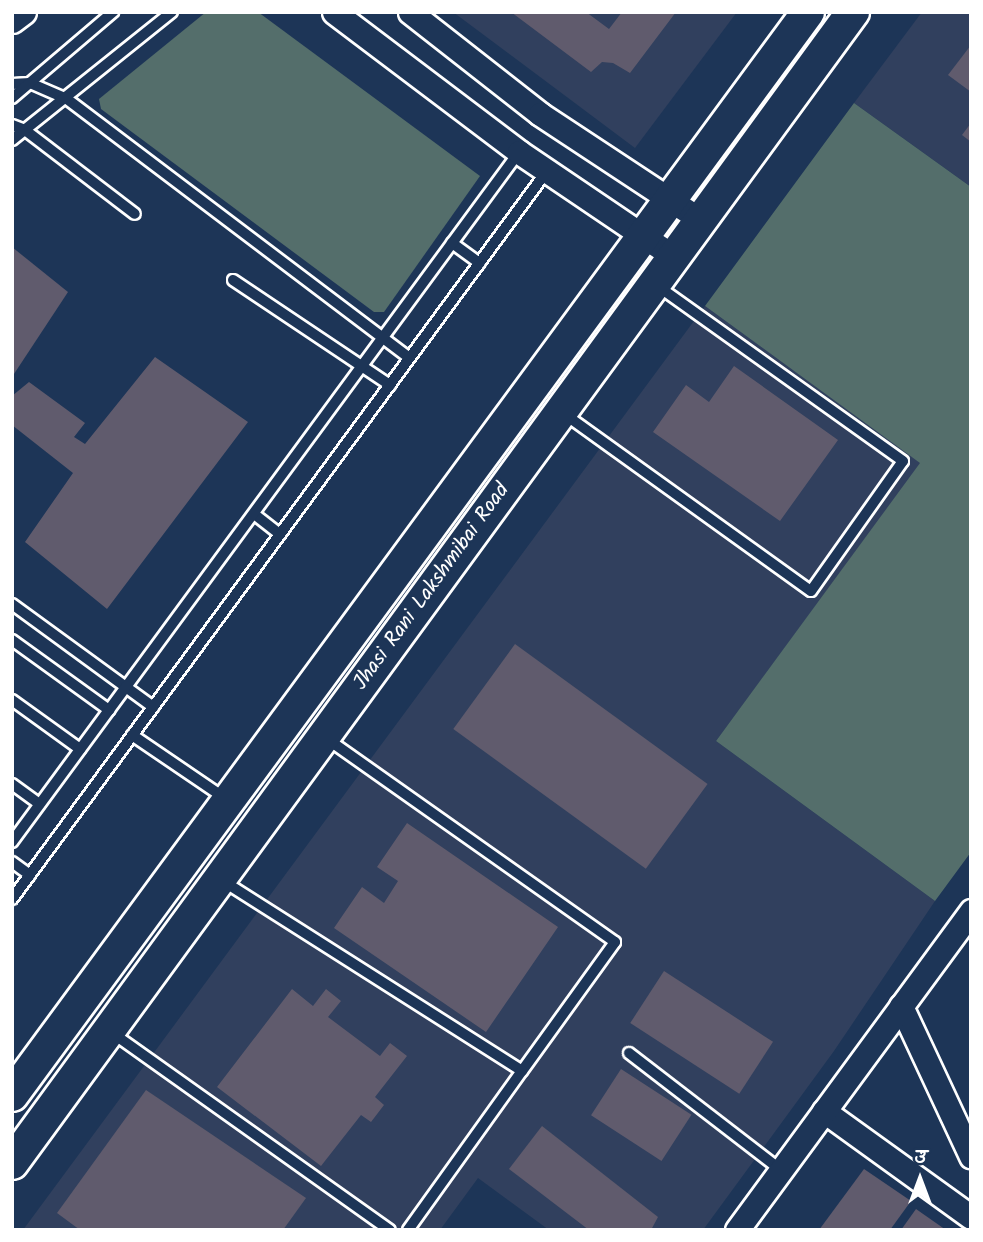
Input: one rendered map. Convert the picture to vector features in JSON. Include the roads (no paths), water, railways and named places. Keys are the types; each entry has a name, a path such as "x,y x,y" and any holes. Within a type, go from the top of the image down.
{"main road":[{"name":"Jhasi Rani Lakshmibai Road","path":"12,1095 808,12"},
{"name":"Jhasi Rani Lakshmibai Road","path":"12,1163 853,12"}],"street":[{"path":"12,21 24,12"},
{"path":"334,12 519,152 674,257"},
{"path":"410,12 540,114 701,220"},
{"path":"737,1230 971,911"},
{"path":"901,1006 971,1156"},
{"path":"824,1111 971,1217"}],"lane":[{"path":"12,98 113,12"},
{"path":"12,140 67,99 172,12"},
{"path":"12,84 30,83 67,99 409,358"},
{"path":"12,125 25,130 135,214"},
{"path":"12,842 519,152"},
{"path":"12,899 547,171"},
{"path":"452,243 480,262"},
{"path":"233,280 390,385"},
{"path":"561,411 811,591 903,461 654,283"},
{"path":"254,514 280,534"},
{"path":"12,604 153,707"},
{"path":"12,640 109,710"},
{"path":"12,700 80,749"},
{"path":"132,735 228,801"},
{"path":"324,737 615,942 408,1230"},
{"path":"12,784 40,804"},
{"path":"12,862 30,875"},
{"path":"220,879 522,1070"},
{"path":"109,1031 390,1230"},
{"path":"629,1053 781,1170"}]}
